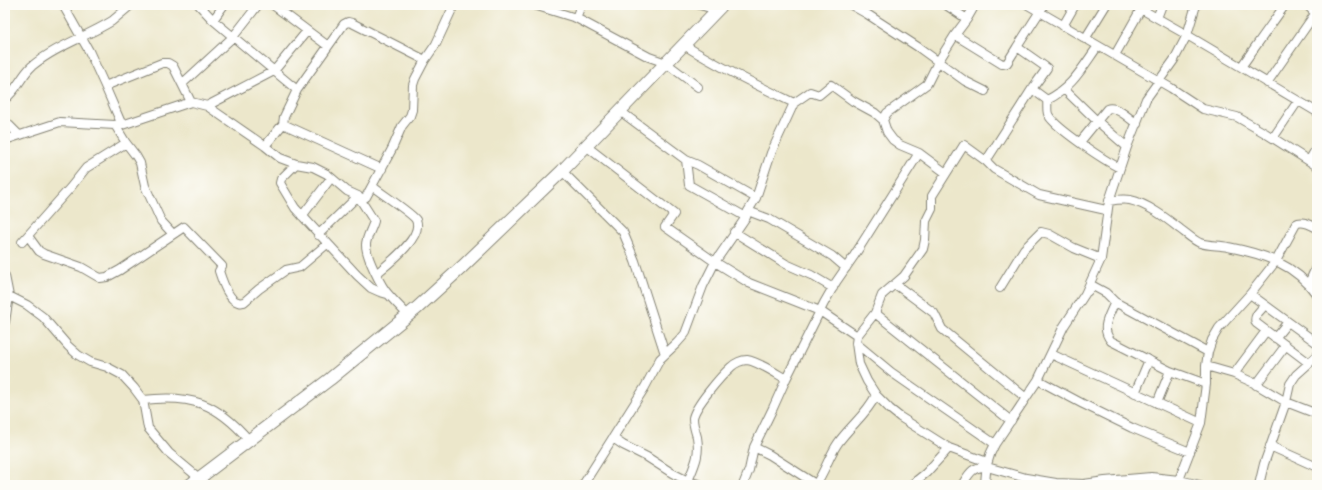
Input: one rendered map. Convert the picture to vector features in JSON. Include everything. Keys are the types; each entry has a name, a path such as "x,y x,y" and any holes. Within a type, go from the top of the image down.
{"street":[{"path":"63,5 106,86 118,125 126,143 140,163 145,186 161,221 173,234"},
{"path":"5,99 15,90 25,74 32,67 56,50 112,20 130,5"},
{"path":"200,5 213,20 297,90"},
{"path":"213,20 224,5"},
{"path":"182,83 233,37 258,5"},
{"path":"273,5 328,46"},
{"path":"318,234 360,198 366,197 382,169 402,126 410,116 415,79 425,60 436,44 454,5"},
{"path":"534,5 576,18 649,57 666,63 698,87"},
{"path":"576,18 581,5"},
{"path":"700,5 719,8"},
{"path":"851,5 918,47 965,81 985,91"},
{"path":"946,5 967,19"},
{"path":"883,120 887,113 927,84 938,62 975,5"},
{"path":"1028,5 1041,8 1063,26 1159,81 1203,109 1237,117 1317,166"},
{"path":"1063,26 1075,5"},
{"path":"1085,39 1106,5"},
{"path":"1157,18 1162,5"},
{"path":"985,485 987,465 995,444 1038,380 1064,326 1085,294 1101,259 1108,201 1127,147 1146,99 1174,60 1187,35 1196,5"},
{"path":"1242,67 1285,5"},
{"path":"1268,83 1316,14 1307,5"},
{"path":"1115,56 1136,6 1317,112"},
{"path":"9,296 27,305 43,317 68,346 78,355 90,362 107,367 122,375 143,400 148,428 169,453 198,483 249,440 330,379 408,315 462,267 562,171 719,8"},
{"path":"955,35 1002,64 1007,63 1041,8"},
{"path":"265,146 283,124 284,117 297,90 344,24 348,22 425,60"},
{"path":"206,106 274,71 307,31"},
{"path":"684,45 737,76 794,103"},
{"path":"1047,100 1065,90 1070,85 1098,46"},
{"path":"986,161 1047,68 1017,47"},
{"path":"106,86 162,63 168,63 173,66 192,102"},
{"path":"583,485 645,387 660,359 685,334 703,286 715,262 756,198 771,153 794,103 810,92 819,95 831,86 853,101 875,113 883,120 893,140 900,145 919,152 946,174"},
{"path":"1032,89 1047,100 1049,116 1063,131 1111,164 1120,168"},
{"path":"1065,90 1097,122 1127,147"},
{"path":"1273,138 1298,101"},
{"path":"5,140 60,122 118,125 192,102 206,106 280,158 296,164 314,167 324,172 347,191 360,198 371,214 374,222 373,228 367,238 366,245 369,257 387,294 408,315"},
{"path":"1080,142 1107,109 1110,108 1115,109 1137,124"},
{"path":"620,111 686,160 698,165 756,198"},
{"path":"5,121 19,135"},
{"path":"283,124 382,169"},
{"path":"126,143 86,168 25,239 44,254 81,267 100,278 107,277 120,270 184,227 222,266 219,271 223,285 230,297 237,302 244,302 259,289 286,270 300,267 327,244"},
{"path":"1106,210 1039,194 994,168 964,145 932,196 932,209 926,221 923,249 904,276 882,295 875,313 857,339 859,364 876,395 900,417 949,448 987,465 1026,478 1056,483 1084,484 1150,481 1178,482 1200,485"},
{"path":"586,146 674,214 665,227 715,262 750,283 820,311 857,339 891,372 995,444"},
{"path":"1309,161 1317,147"},
{"path":"743,485 749,470 754,447 820,311 919,152"},
{"path":"686,160 689,185 747,214 769,219 775,222 832,256 846,268"},
{"path":"296,164 281,179 280,183 295,208 357,275 371,288 387,294"},
{"path":"562,171 623,232 635,261 665,354"},
{"path":"302,216 331,178"},
{"path":"372,186 415,218 417,229 410,242 376,274"},
{"path":"1108,201 1129,200 1157,212 1193,239 1201,243 1227,246 1276,261 1291,268 1309,283 1317,295"},
{"path":"1178,482 1201,423 1206,384 1206,366 1212,340 1219,328 1250,294 1276,261 1296,224 1302,222 1317,228"},
{"path":"734,232 786,264 811,275 833,288"},
{"path":"1000,288 1024,249 1041,232 1049,234 1074,248 1101,259"},
{"path":"1309,283 1317,265"},
{"path":"5,276 9,296 5,322"},
{"path":"895,284 934,313 942,328 1026,398"},
{"path":"1085,294 1094,286 1106,293 1115,302 1208,352"},
{"path":"1250,294 1317,344"},
{"path":"1115,302 1108,318 1105,330 1111,341 1170,371 1206,384"},
{"path":"1265,305 1256,317 1256,324 1309,363"},
{"path":"875,313 1011,421"},
{"path":"1275,338 1288,322"},
{"path":"1234,374 1266,331"},
{"path":"1256,385 1286,346"},
{"path":"1051,354 1201,423"},
{"path":"1260,485 1264,464 1286,402 1290,384 1296,375 1317,356"},
{"path":"688,481 697,461 698,449 693,417 709,391 732,366 742,360 752,361 786,379"},
{"path":"1135,393 1149,360"},
{"path":"1206,366 1234,374 1286,402 1317,414"},
{"path":"1157,403 1170,371"},
{"path":"1038,380 1132,428 1190,452"},
{"path":"754,447 770,455 816,484 825,470 828,460 838,443 867,410 876,395"},
{"path":"143,400 159,398 199,402 227,418 249,440"},
{"path":"613,438 672,473 688,481 702,485"},
{"path":"1270,446 1317,467"},
{"path":"910,485 926,473 949,448"},
{"path":"962,485 969,473 974,469 987,465"}]}
